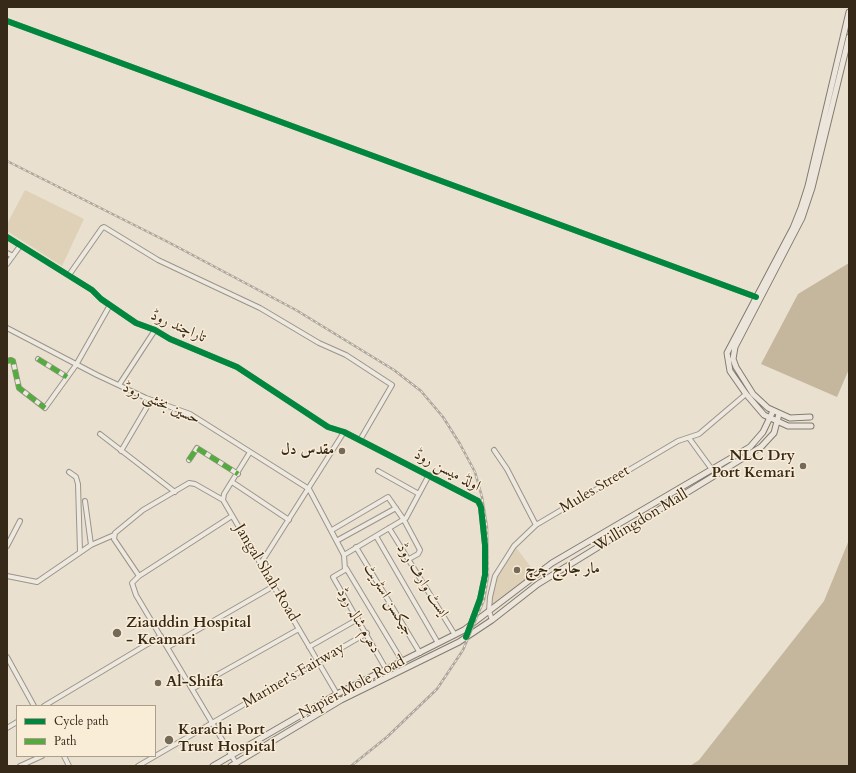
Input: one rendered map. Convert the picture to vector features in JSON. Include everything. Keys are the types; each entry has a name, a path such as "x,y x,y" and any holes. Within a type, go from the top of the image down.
{"main road":[{"path":"811,426 788,426 769,418 746,394 730,370 727,353 793,228 801,208 808,186 849,12"},
{"path":"810,417 790,418 773,411 753,394 736,367 733,359 735,347 802,218 812,188 849,37"},
{"name":"Willingdon Mall","path":"490,611 552,563 755,442 763,432 773,411"},
{"name":"Willingdon Mall","path":"492,620 538,584 765,444 774,433 779,414"},
{"name":"Napier Mole Road","path":"213,766 337,694 455,635 490,611"},
{"name":"Napier Mole Road","path":"233,765 341,700 466,637 492,620"}],"street":[{"path":"7,21 756,297"},
{"path":"69,275 104,227 158,260 260,308 319,343 346,355 392,384 360,440"},
{"name":"تاراچند روڈ","path":"7,237 92,290 110,305 136,323 155,330 170,340 237,367 328,427 344,432"},
{"path":"7,264 20,246"},
{"path":"7,253 13,256"},
{"path":"7,362 11,360 13,361 19,388 43,408 46,407 76,365 110,305"},
{"name":"حسین بخشی روڈ","path":"7,328 76,365 151,400 190,414 309,489"},
{"path":"119,385 155,330"},
{"path":"38,359 67,377"},
{"name":"Mules Street","path":"492,620 490,611 490,597 495,576 514,546 536,525 678,441 699,434 746,394"},
{"path":"121,451 151,400"},
{"path":"261,563 344,432"},
{"name":"اولڈ میسن روڈ","path":"344,432 475,499 481,507 485,545 484,575 480,599 466,637"},
{"path":"100,434 175,492"},
{"path":"689,438 716,475"},
{"path":"190,460 197,448 238,474"},
{"path":"494,450 507,469 536,525"},
{"path":"7,576 35,582 91,545 114,535 143,510 175,492 188,482 223,500 224,494 238,474 250,452"},
{"path":"378,471 419,494"},
{"path":"69,472 76,477 78,484 80,552"},
{"path":"344,555 404,520 429,476"},
{"path":"232,482 289,520"},
{"name":"دھرم شالہ روڈ","path":"309,489 338,540 344,555 346,568 333,577 367,633 386,669"},
{"path":"332,530 386,497 390,498 420,550 418,554 409,559"},
{"name":"Jangal Shah Road","path":"223,500 337,694"},
{"path":"84,501 91,545"},
{"path":"338,540 396,508"},
{"path":"232,516 139,576 132,585 231,755 233,765"},
{"path":"7,546 20,521"},
{"name":"ایسٹ وارف روڈ","path":"389,528 455,635"},
{"path":"114,535 114,540 139,576"},
{"path":"376,536 438,643"},
{"name":"جیکسن اسٹریٹ","path":"356,547 420,653"},
{"path":"346,568 402,661"},
{"path":"168,647 274,586"},
{"path":"309,647 358,619"},
{"path":"192,689 299,629"},
{"name":"Mariner's Fairway","path":"156,756 367,633"},
{"path":"46,705 161,636"},
{"path":"7,658 33,705"},
{"path":"7,728 16,723"},
{"path":"20,766 40,757"},
{"path":"64,757 69,766"},
{"name":"Mariner's Fairway","path":"138,766 153,757"}],"shaded area":[{"path":"25,190 84,219 62,266 7,231 7,224"},
{"path":"849,263 849,369 837,397 761,364 798,294"},
{"path":"849,540 849,766 690,766 699,760 824,601"},
{"path":"515,546 536,574 490,611 491,596 496,576"}],"railway":[{"path":"7,161 168,242 296,310 394,370 421,391 443,417 460,444 475,472 482,497 487,527 488,576 484,600 463,650 437,689 387,737 351,766"}],"marked path":[{"path":"38,359 67,377"},
{"path":"7,361 13,361 19,388 45,408"},
{"path":"189,460 197,448 238,474"}],"cycle path":[{"path":"7,21 756,297"},
{"path":"7,237 92,290 101,299 136,323 237,367 328,427 344,432 478,501 481,507 485,545 485,575 480,599 466,637"}],"place":[{"name":"مقدس دل","path":"342,451"},
{"name":"NLC Dry Port Kemari","path":"803,466"},
{"name":"مار جارج چرچ","path":"517,570"},
{"name":"Ziauddin Hospital - Keamari","path":"117,633"},
{"name":"Al-Shifa","path":"158,683"},
{"name":"Karachi Port Trust Hospital","path":"169,740"}]}
